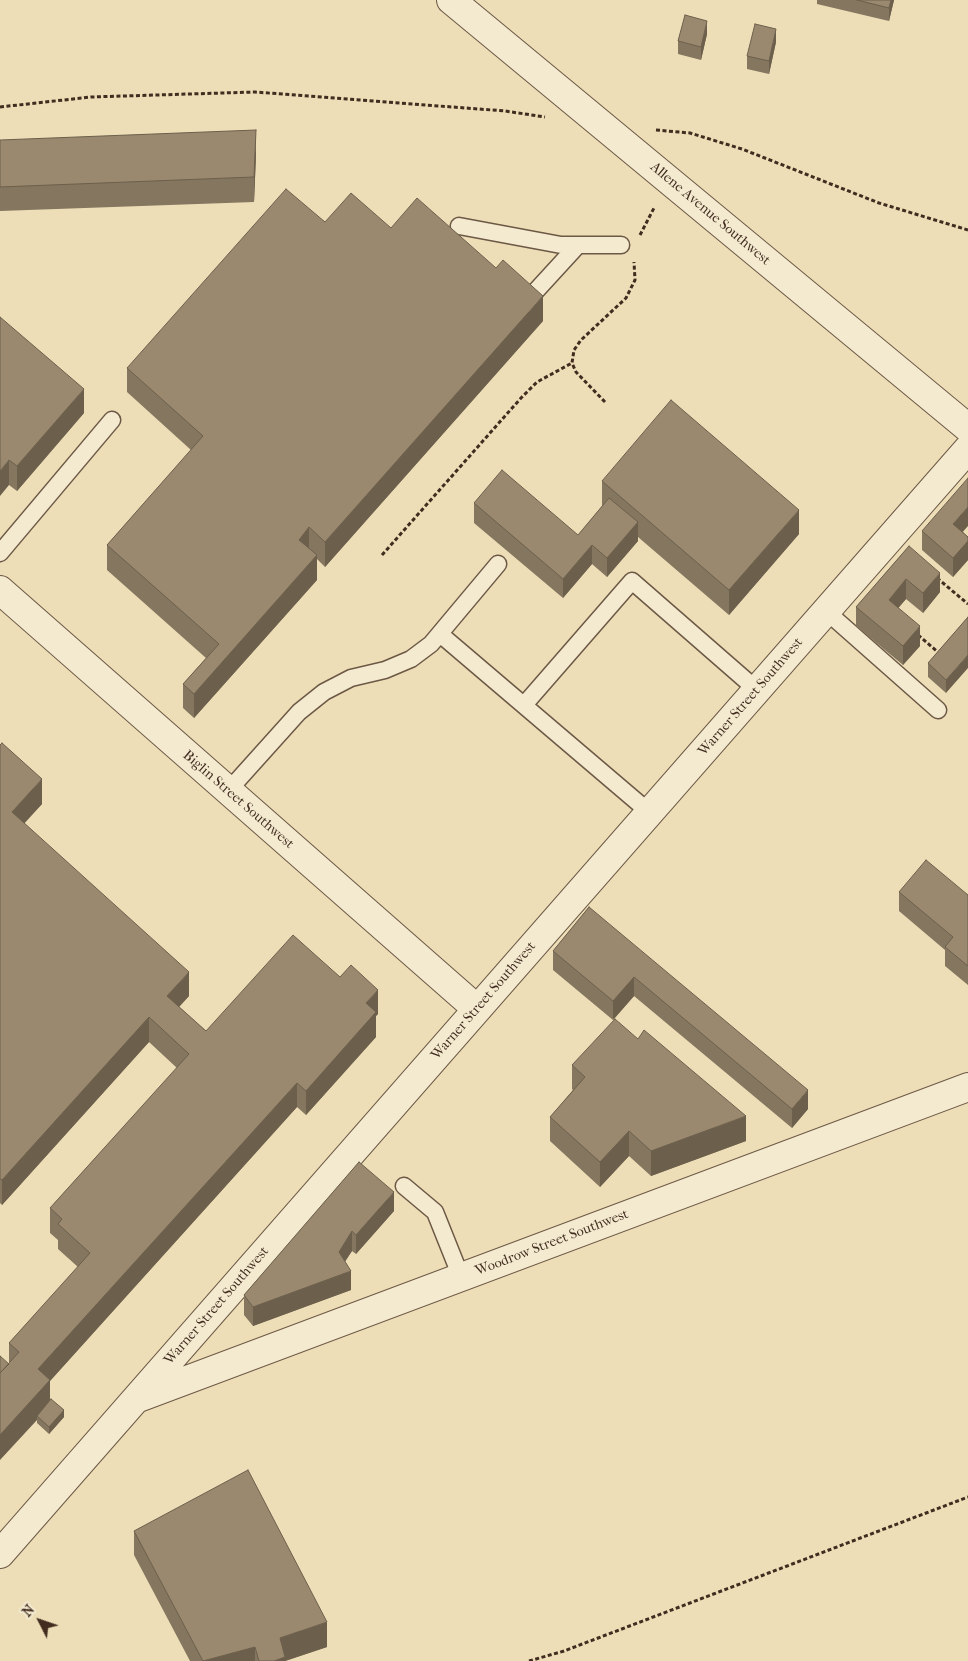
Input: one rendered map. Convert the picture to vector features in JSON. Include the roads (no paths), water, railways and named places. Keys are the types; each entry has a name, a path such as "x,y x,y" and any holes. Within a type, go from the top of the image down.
{"street":[{"name":"Allene Avenue Southwest","path":"451,0 968,428"},
{"name":"Warner Street Southwest","path":"0,1554 968,449"},
{"name":"Biglin Street Southwest","path":"0,590 477,1010"},
{"name":"Woodrow Street Southwest","path":"136,1399 968,1087"}],"lane":[{"path":"459,226 561,245 627,249"},
{"path":"534,294 578,245"},
{"path":"0,553 112,420"},
{"path":"228,791 299,712 324,692 350,678 385,670 411,659 431,644 498,564"},
{"path":"524,705 632,581 757,690"},
{"path":"826,611 938,710"},
{"path":"440,634 649,812"},
{"path":"404,1186 435,1212 461,1277"}]}
